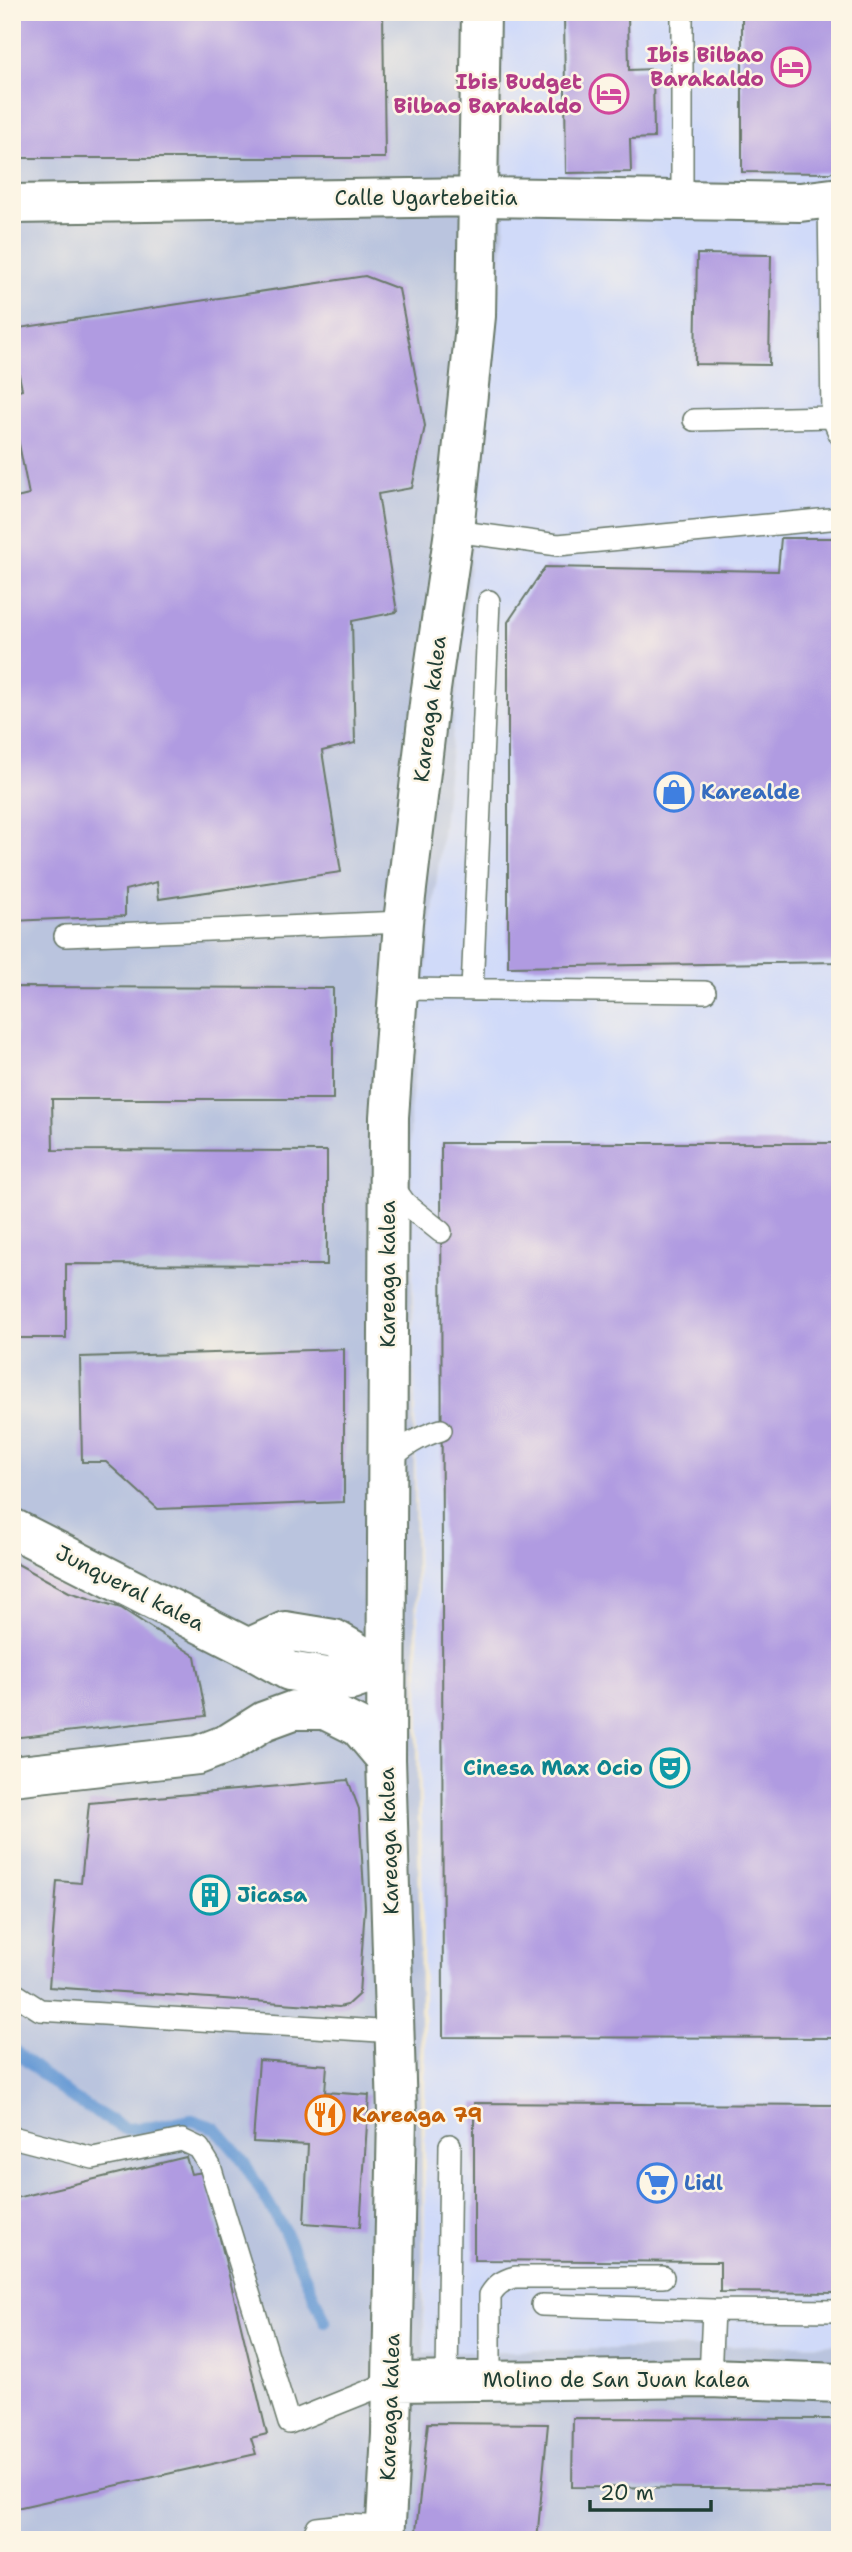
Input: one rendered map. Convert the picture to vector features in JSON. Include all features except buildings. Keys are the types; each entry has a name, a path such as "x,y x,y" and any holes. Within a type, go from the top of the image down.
{"street":[{"name":"Kareaga kalea","path":"385,2533 391,2434 397,2113 386,1759 389,1117 403,922 430,696 454,531 476,316 481,12"},
{"name":"Calle Ugartebeitia","path":"12,204 478,197 800,202 835,197"},
{"name":"Junqueral kalea","path":"12,1528 248,1648"},
{"path":"264,1721 261,1676 248,1648 285,1631 334,1639 386,1669"},
{"path":"12,1776 198,1755 229,1743 264,1721 294,1710 325,1710 359,1727 386,1759"},
{"name":"Molino de San Juan kalea","path":"391,2382 710,2378 840,2383"}],"lane":[{"path":"682,12 682,200"},
{"path":"694,420 836,426 835,197"},
{"path":"454,531 558,545 840,518"},
{"path":"472,990 489,601"},
{"path":"65,936 403,922"},
{"path":"399,989 705,992"},
{"path":"388,1179 405,1203 440,1232"},
{"path":"386,1463 404,1446 421,1436 441,1430"},
{"path":"12,1992 40,2010 395,2032"},
{"path":"12,2137 93,2158 182,2140 199,2148 210,2166 289,2423 391,2382"},
{"path":"447,2381 450,2146"},
{"path":"490,2381 490,2295 496,2285 515,2277 663,2277"},
{"path":"541,2305 840,2311"},
{"path":"710,2378 713,2310"},
{"path":"311,2540 317,2529 344,2525 385,2533"}],"shaded area":[{"path":"12,12 501,12 505,224 443,825 410,1111 424,2353 840,2344 840,2540 12,2540 12,286 15,239 12,238"},
{"path":"501,12 840,12 840,2344 424,2353 425,2063 410,1111 443,825 505,224"}],"waterway":[{"path":"12,2049 72,2098 125,2129 192,2120 215,2128 242,2159 284,2230 325,2321"}],"place":[{"name":"Ibis Bilbao Barakaldo","path":"791,67"},
{"name":"Ibis Budget Bilbao Barakaldo","path":"609,94"},
{"name":"Karealde","path":"674,792"},
{"name":"Cinesa Max Ocio","path":"670,1768"},
{"name":"Jicasa","path":"210,1895"},
{"name":"Kareaga 79","path":"325,2115"},
{"name":"Lidl","path":"657,2183"}]}
